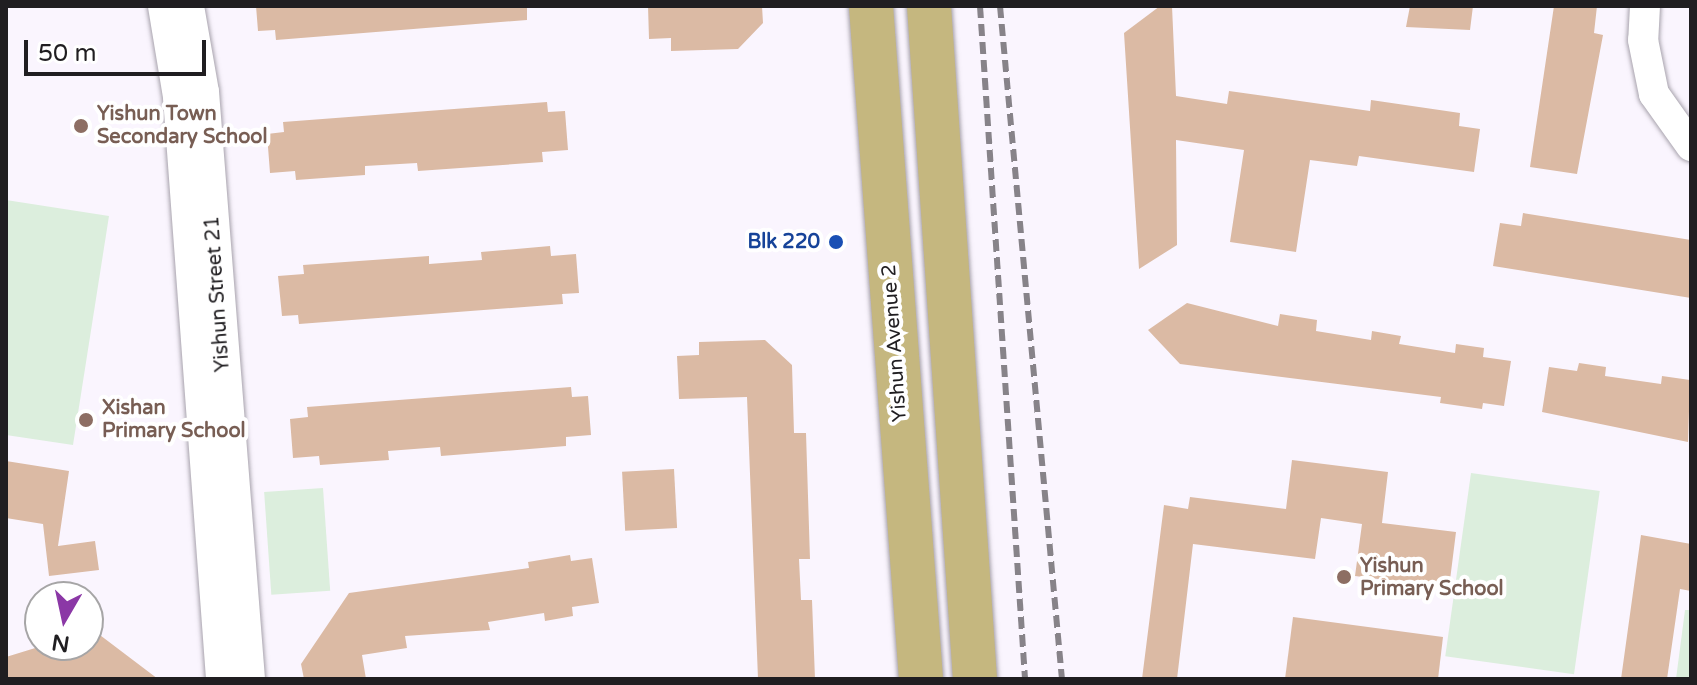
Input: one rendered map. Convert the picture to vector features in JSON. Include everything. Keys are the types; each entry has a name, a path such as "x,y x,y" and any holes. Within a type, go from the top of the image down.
{"main road":[{"name":"Yishun Avenue 2","path":"871,6 921,679"},
{"path":"929,6 975,679"}],"street":[{"name":"Yishun Street 21","path":"163,6 178,97 221,679"},
{"name":"Yishun Street 21","path":"189,6 204,92 250,679"},
{"path":"1645,6 1643,40 1654,94 1691,146"},
{"path":"1662,6 1659,40 1673,91 1691,120"}],"green space":[{"path":"6,200 109,216 73,445 6,435"},
{"path":"1471,473 1600,491 1574,674 1445,656"},
{"path":"323,488 330,591 271,595 264,492"},
{"path":"1685,610 1691,610 1691,679 1676,679"}],"building":[{"path":"256,6 527,6 527,20 276,40 275,30 258,31"},
{"path":"648,6 762,6 763,23 738,49 671,51 671,38 649,39"},
{"path":"1160,6 1172,6 1176,96 1227,104 1229,91 1370,111 1371,100 1460,113 1459,126 1480,129 1474,172 1359,156 1357,166 1310,160 1296,252 1230,242 1244,150 1176,140 1177,245 1139,269 1124,33"},
{"path":"1410,6 1473,6 1470,30 1406,27"},
{"path":"1554,6 1597,6 1594,33 1603,35 1577,174 1530,167"},
{"path":"547,102 548,112 565,111 568,150 542,152 543,162 418,171 417,163 365,166 365,175 296,180 295,171 270,173 267,134 284,132 283,122"},
{"path":"1523,213 1691,240 1691,298 1493,266 1500,223 1521,226"},
{"path":"550,246 551,256 576,254 579,293 562,294 563,304 299,324 298,315 282,316 278,276 304,274 303,265 429,256 429,264 482,260 481,252"},
{"path":"1187,303 1278,326 1280,314 1317,320 1316,331 1371,340 1372,331 1401,336 1399,344 1455,353 1456,344 1484,348 1483,357 1511,361 1504,406 1483,403 1482,409 1440,403 1441,397 1180,364 1148,330"},
{"path":"765,340 792,365 794,433 806,433 810,559 799,559 801,600 812,600 815,679 758,679 747,397 679,399 677,356 699,355 699,342"},
{"path":"1579,363 1606,367 1605,376 1661,384 1662,376 1690,380 1688,442 1542,412 1549,367 1577,371"},
{"path":"571,387 572,397 588,396 591,435 566,437 566,446 441,456 440,447 388,451 389,460 320,465 319,456 293,458 290,419 308,417 307,407"},
{"path":"1292,460 1388,472 1382,523 1456,532 1449,588 1355,576 1362,524 1321,518 1315,559 1193,544 1177,679 1142,679 1164,505 1188,509 1190,497 1286,509"},
{"path":"6,461 69,471 58,546 95,541 99,570 49,576 43,524 6,518"},
{"path":"674,469 677,528 625,531 622,472"},
{"path":"1641,535 1691,544 1691,591 1680,589 1667,679 1621,679"},
{"path":"570,555 571,561 592,558 599,603 572,607 573,616 545,621 544,613 488,622 490,630 405,636 407,648 362,655 366,679 304,679 301,664 349,593 529,568 528,562"},
{"path":"1293,617 1443,637 1438,679 1285,679"},
{"path":"104,638 158,679 6,679 6,657 24,651 24,661 104,661"}],"railway":[{"path":"980,6 1025,679"},
{"path":"1000,6 1062,679"}],"place":[{"name":"Yishun Town Secondary School","path":"81,126"},
{"name":"Blk 220","path":"836,242"},
{"name":"Xishan Primary School","path":"86,420"},
{"name":"Yishun Primary School","path":"1344,577"}]}
